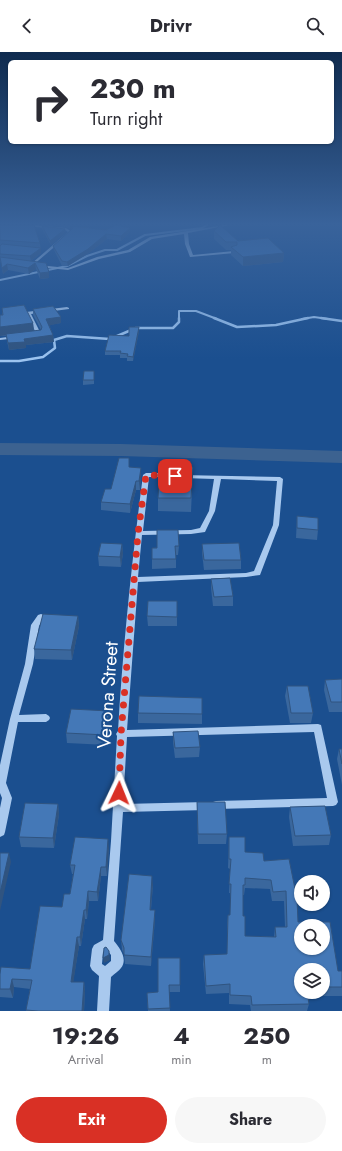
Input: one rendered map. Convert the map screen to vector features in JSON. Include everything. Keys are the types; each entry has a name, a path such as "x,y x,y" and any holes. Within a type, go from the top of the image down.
{"street":[{"path":"31,335 39,334 28,313 67,308"},
{"path":"0,339 23,336"},
{"name":"Verona Street","path":"108,943 118,808 121,734 138,533 146,475 218,477"},
{"path":"134,580 246,575 257,573 276,525 280,479 218,477 212,511 204,530 191,532 138,533"},
{"path":"0,832 7,798 1,783 14,719 29,664 35,625 41,617"},
{"path":"14,719 46,718"},
{"path":"118,808 333,802 318,728 121,734"},
{"path":"103,1011 105,974 117,964 117,953 108,943 98,949 96,966 105,974"}],"building":[{"path":"38,270 48,270 49,272 40,273"},
{"path":"24,305 33,323 0,327 0,315 3,315 2,308"},
{"path":"53,306 61,317 46,319 53,335 24,339 25,342 8,343 6,334 41,330 42,327 33,309"},
{"path":"129,327 139,327 133,357 127,356 128,354 120,353 121,351 105,351 109,335 129,336"},
{"path":"84,371 94,371 94,380 83,380"},
{"path":"119,458 129,458 129,467 141,468 139,481 136,481 130,504 101,502 105,489 111,489"},
{"path":"160,466 193,467 191,498 158,498"},
{"path":"297,516 318,518 318,530 297,528"},
{"path":"157,530 178,530 179,546 175,546 176,559 152,559 152,548 157,548"},
{"path":"101,543 122,544 120,557 98,556"},
{"path":"239,543 241,560 204,560 202,544"},
{"path":"230,578 233,596 214,597 211,579"},
{"path":"148,601 177,601 177,617 147,616"},
{"path":"43,614 78,616 71,650 34,649"},
{"path":"342,679 342,702 331,702 325,680"},
{"path":"287,686 308,686 313,713 291,713"},
{"path":"139,696 202,698 202,714 138,713"},
{"path":"71,709 109,711 106,735 66,733"},
{"path":"198,731 200,747 175,748 173,732"},
{"path":"339,749 342,749 342,764"},
{"path":"197,802 225,802 227,834 198,834"},
{"path":"25,803 58,804 53,838 19,837"},
{"path":"325,806 331,835 295,836 290,807"},
{"path":"75,837 108,839 106,867 101,867 97,892 88,891 86,910 84,910 80,937 77,937 71,982 84,982 82,1011 26,1010 32,980 12,979 10,989 0,989 1,967 30,969 40,906 62,907 64,894 70,894 75,865 70,865"},
{"path":"229,837 245,837 245,852 263,853 264,861 289,859 294,884 294,911 298,911 298,919 294,919 294,955 330,955 330,922 338,971 342,971 342,987 330,987 330,963 294,963 294,999 308,999 309,1004 252,1005 251,996 230,995 230,984 206,986 204,955 227,954 228,915 230,915 231,884 229,884 231,859 229,859","holes":["245,878 271,880 273,892 286,891 287,927 275,927 276,937 245,936 245,916 243,916 243,885 245,885"]},
{"path":"0,853 9,853 0,893"},
{"path":"129,874 152,876 150,910 155,910 151,957 124,955 124,948 121,940"},
{"path":"106,947 109,951 109,955 103,958 104,948"},
{"path":"158,958 180,958 180,985 169,985 170,1008 148,1009 147,993 158,992"}],"waterway":[{"path":"0,280 49,270"},
{"path":"0,361 19,361 43,357 55,348 54,340 67,336 110,339 136,328 173,328 179,322 179,311 196,311 217,319"},
{"path":"308,318 314,317 342,321"},
{"path":"214,318 237,327 276,325 308,318"},
{"path":"302,319 308,318"},
{"path":"0,449 121,450 342,457"}],"route":[{"path":"119,793 121,734 134,580 138,533 146,475 175,476"}]}
